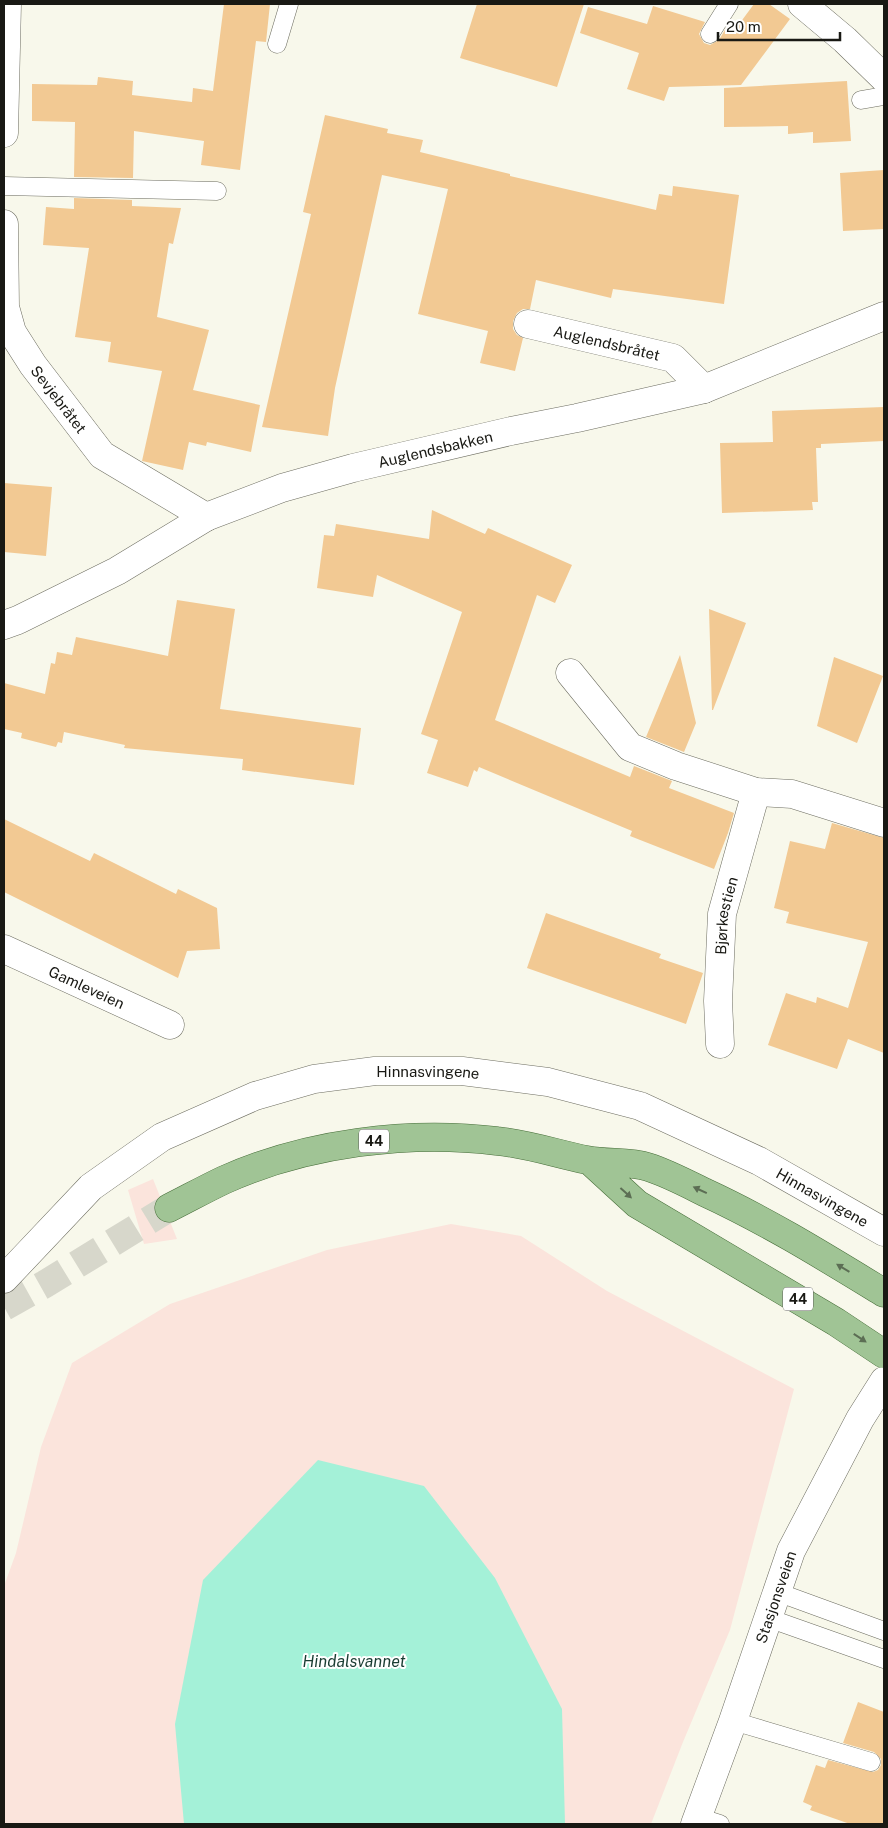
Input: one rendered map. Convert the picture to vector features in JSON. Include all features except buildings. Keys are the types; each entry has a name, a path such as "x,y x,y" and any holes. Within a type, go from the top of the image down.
{"main road":[{"name":"44","path":"169,1208 225,1180 269,1163 298,1155 363,1143 408,1138 456,1136 500,1141 590,1160 647,1166 730,1204 782,1231 884,1294"},
{"name":"44","path":"590,1160 637,1204 836,1322 884,1354"}],"street":[{"path":"4,134 7,4"},
{"path":"802,4 845,40 884,78"},
{"name":"Sevjebråtet","path":"4,224 4,296 7,325 33,365 102,454 206,517"},
{"name":"Auglendsbakken","path":"4,625 117,572 206,517 282,488 352,468 511,430 577,418 704,389 884,316"},
{"name":"Auglendsbråtet","path":"528,324 673,358 704,389"},
{"path":"570,673 630,747 676,766 756,792 792,794 884,823"},
{"name":"Bjørkestien","path":"720,1044 718,1000 722,914 756,792"},
{"name":"Gamleveien","path":"4,949 170,1025"},
{"name":"Hinnasvingene","path":"4,1279 91,1187 162,1137 255,1096 314,1079 375,1070 462,1071 548,1082 640,1106 758,1161 884,1232"},
{"name":"Stasjonsveien","path":"704,1822 733,1721 796,1542 860,1419 884,1381"}],"lane":[{"path":"277,44 289,4"},
{"path":"710,34 729,4"},
{"path":"861,100 884,96"},
{"path":"4,186 217,191"},
{"path":"777,1592 884,1631"},
{"path":"768,1618 884,1659"},
{"path":"733,1721 871,1762"}],"shaded area":[{"path":"153,1179 177,1239 144,1244 128,1190"},
{"path":"451,1224 521,1236 607,1291 794,1389 730,1630 651,1824 4,1824 4,1586 16,1553 41,1447 72,1363 170,1304 327,1250"}],"water":[{"name":"Hindalsvannet","path":"318,1460 424,1486 495,1578 562,1709 565,1824 184,1824 175,1724 203,1580"}],"tunnel":[{"path":"4,1307 169,1208"}]}
